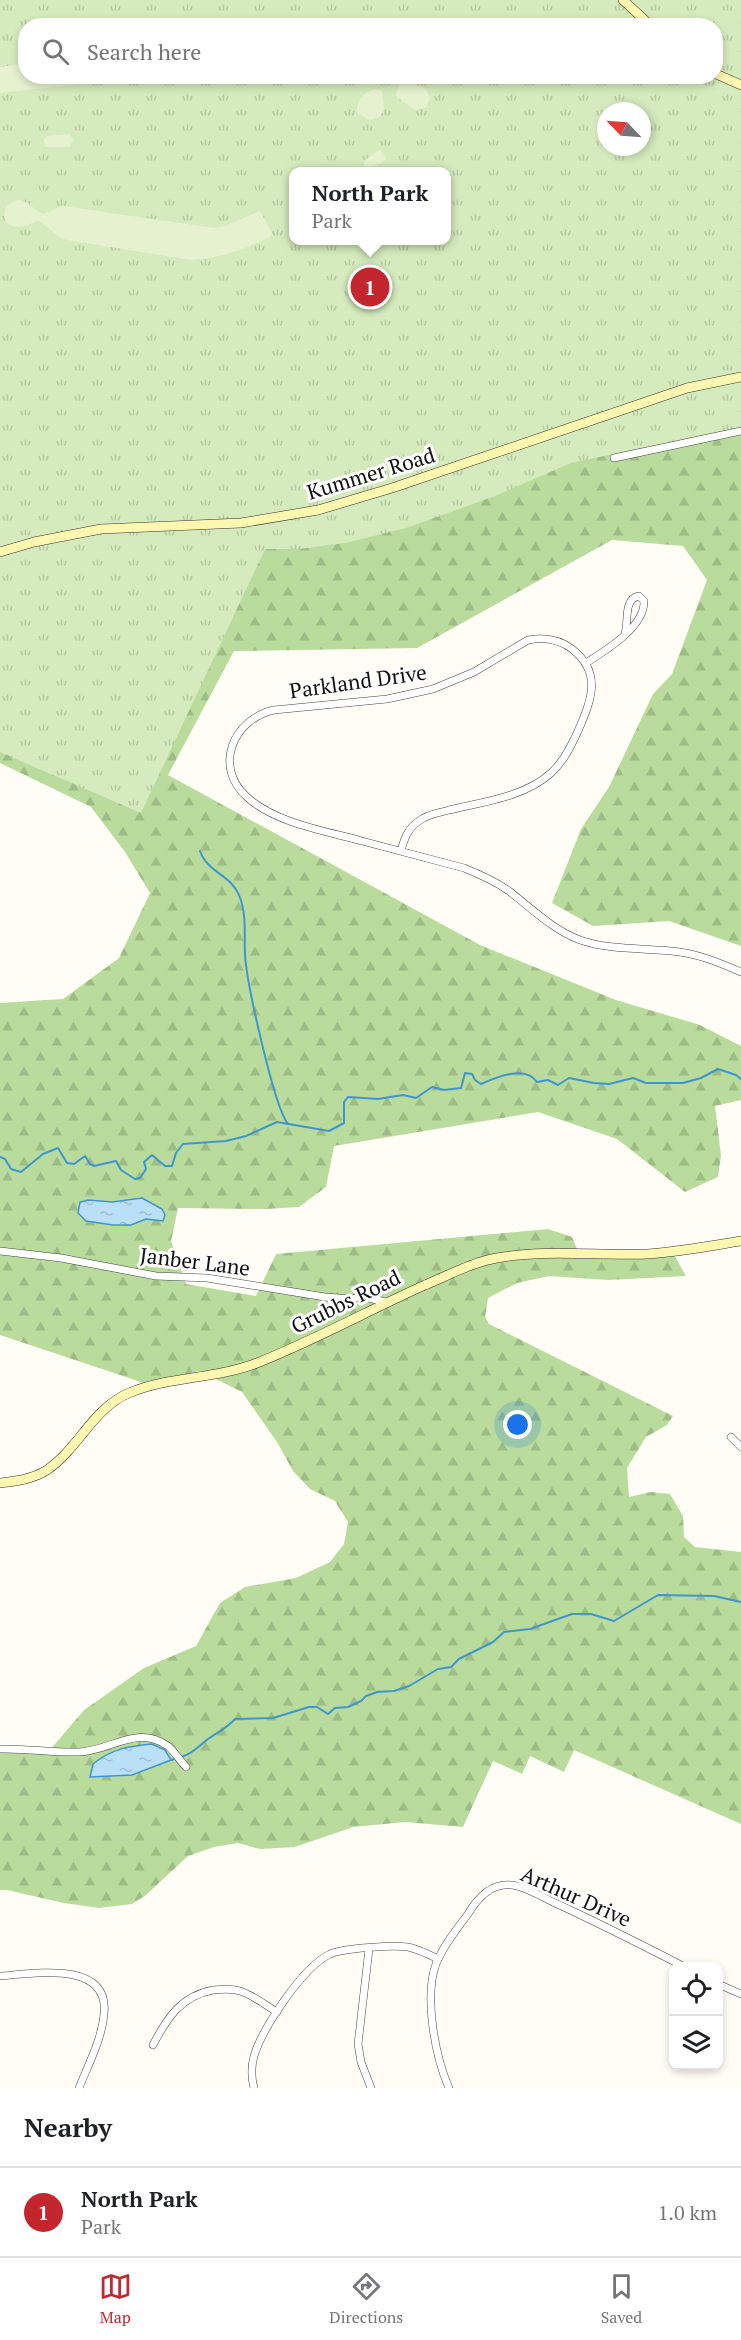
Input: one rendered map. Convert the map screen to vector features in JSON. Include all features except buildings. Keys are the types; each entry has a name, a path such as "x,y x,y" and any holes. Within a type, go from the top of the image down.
{"street":[{"path":"623,0 642,18"},
{"path":"723,77 741,85"},
{"name":"Kummer Road","path":"0,552 34,542 90,531 241,523 318,510 392,488 687,388 741,377"},
{"path":"614,458 741,431"},
{"path":"401,851 407,833 423,818 526,789 551,773 569,749 590,700 592,679 586,663 617,643 625,633 644,608 644,601 639,596 634,597 630,602 625,633"},
{"name":"Parkland Drive","path":"586,663 574,651 558,641 528,640 474,672 433,689 387,699 274,710 255,717 241,728 232,746 231,769 236,783 248,798 264,809 299,824 464,868 504,888 563,932 580,940 601,945 685,952 741,972"},
{"name":"Grubbs Road","path":"0,1483 24,1480 46,1470 66,1453 92,1421 112,1402 130,1393 154,1385 243,1368 295,1347 385,1302 467,1267 496,1258 555,1254 646,1254 741,1241"},
{"name":"Janber Lane","path":"0,1251 61,1258 156,1276 207,1278 324,1298 352,1299 362,1296 385,1302"},
{"path":"731,1437 741,1447"},
{"path":"0,1749 80,1752 94,1750 130,1737 146,1737 166,1745 186,1767"},
{"name":"Arthur Drive","path":"449,2088 439,2058 432,2009 432,1984 438,1959 481,1897 498,1886 512,1885 586,1917 675,1962"},
{"path":"254,2088 252,2078 254,2057 266,2030 307,1972 323,1958 339,1951 407,1947 438,1959"},
{"path":"369,1949 358,2044 361,2062 371,2088"},
{"path":"0,1976 69,1973 85,1978 96,1986 103,2001 104,2016 79,2088"},
{"path":"723,1986 741,1994"},
{"path":"153,2044 178,2006 206,1992 239,1990 277,2012"}],"green space":[{"path":"0,0 741,0 741,427 571,463 495,496 406,528 345,543 299,549 265,549 141,813 0,752"},
{"path":"18,65 18,84 81,84 0,93 0,67"},
{"path":"674,84 695,84 715,415 741,435 741,946 669,921 593,926 552,903 581,829 609,787 653,694 672,674 707,580 683,546 612,540 417,648 234,651 168,775 480,945 616,1000 700,1025 741,1046 741,1100 715,1106 721,1155 718,1177 685,1192 617,1139 538,1112 334,1146 326,1187 299,1207 178,1208 171,1241 186,1284 256,1296 276,1254 548,1229 572,1237 579,1254 672,1251 686,1276 608,1280 549,1276 517,1283 488,1298 485,1317 489,1324 673,1416 667,1425 646,1437 627,1468 629,1497 651,1492 670,1494 683,1516 684,1537 695,1547 741,1552 741,1824 574,1750 564,1772 530,1756 522,1774 493,1761 463,1827 405,1822 353,1827 295,1847 260,1849 238,1843 214,1847 188,1856 146,1895 132,1904 99,1908 0,1890 0,1749 50,1750 84,1710 144,1668 196,1646 220,1603 245,1587 296,1578 330,1562 344,1544 348,1522 335,1501 310,1489 293,1471 277,1442 242,1392 200,1371 144,1383 0,1335 0,1003 63,999 119,958 150,893 125,852 91,807 0,763 0,262 345,245 451,245 451,170 597,114 597,156 651,156 651,102 628,102"},
{"path":"400,85 417,85 426,89 430,98 425,108 415,110 397,97 396,93"},
{"path":"375,89 382,91 384,109 380,117 370,120 357,113 357,108 361,98"},
{"path":"70,134 73,139 70,147 45,147 44,139 47,136"},
{"path":"379,150 383,152 386,159 376,165 364,166 364,161"},
{"path":"18,200 26,202 43,214 63,206 214,228 225,226 260,211 272,234 242,249 211,258 191,260 67,240 38,221 15,227 6,223 4,216 7,205"}],"water":[{"path":"142,1198 162,1209 165,1215 163,1221 146,1219 131,1225 113,1225 86,1221 78,1213 80,1202 88,1200 112,1202"},
{"path":"152,1744 165,1750 171,1760 132,1775 90,1777 93,1764 107,1755 128,1747"}],"waterway":[{"path":"200,851 208,864 231,883 242,902 245,954 255,1015 276,1094 288,1124"},
{"path":"0,1157 5,1159 11,1169 21,1172 43,1154 58,1148 67,1163 74,1164 85,1156 94,1166 116,1161 121,1170 135,1179 140,1178 146,1169 144,1162 152,1155 165,1166 172,1166 176,1153 183,1144 226,1141 246,1136 277,1122 329,1131 344,1123 344,1102 348,1097 378,1099 403,1095 416,1098 432,1087 444,1090 461,1088 465,1073 472,1074 481,1084 518,1073 532,1077 537,1082 548,1080 558,1085 569,1078 609,1084 633,1078 646,1083 683,1083 701,1078 718,1069 741,1079"},
{"path":"171,1760 191,1752 235,1719 273,1718 309,1707 317,1707 328,1714 335,1708 348,1707 377,1692 394,1691 409,1686 438,1669 451,1667 459,1659 493,1642 504,1632 530,1629 572,1614 591,1614 614,1621 658,1595 714,1596 741,1602"}],"place":[{"name":"North Park","path":"370,287"}]}
